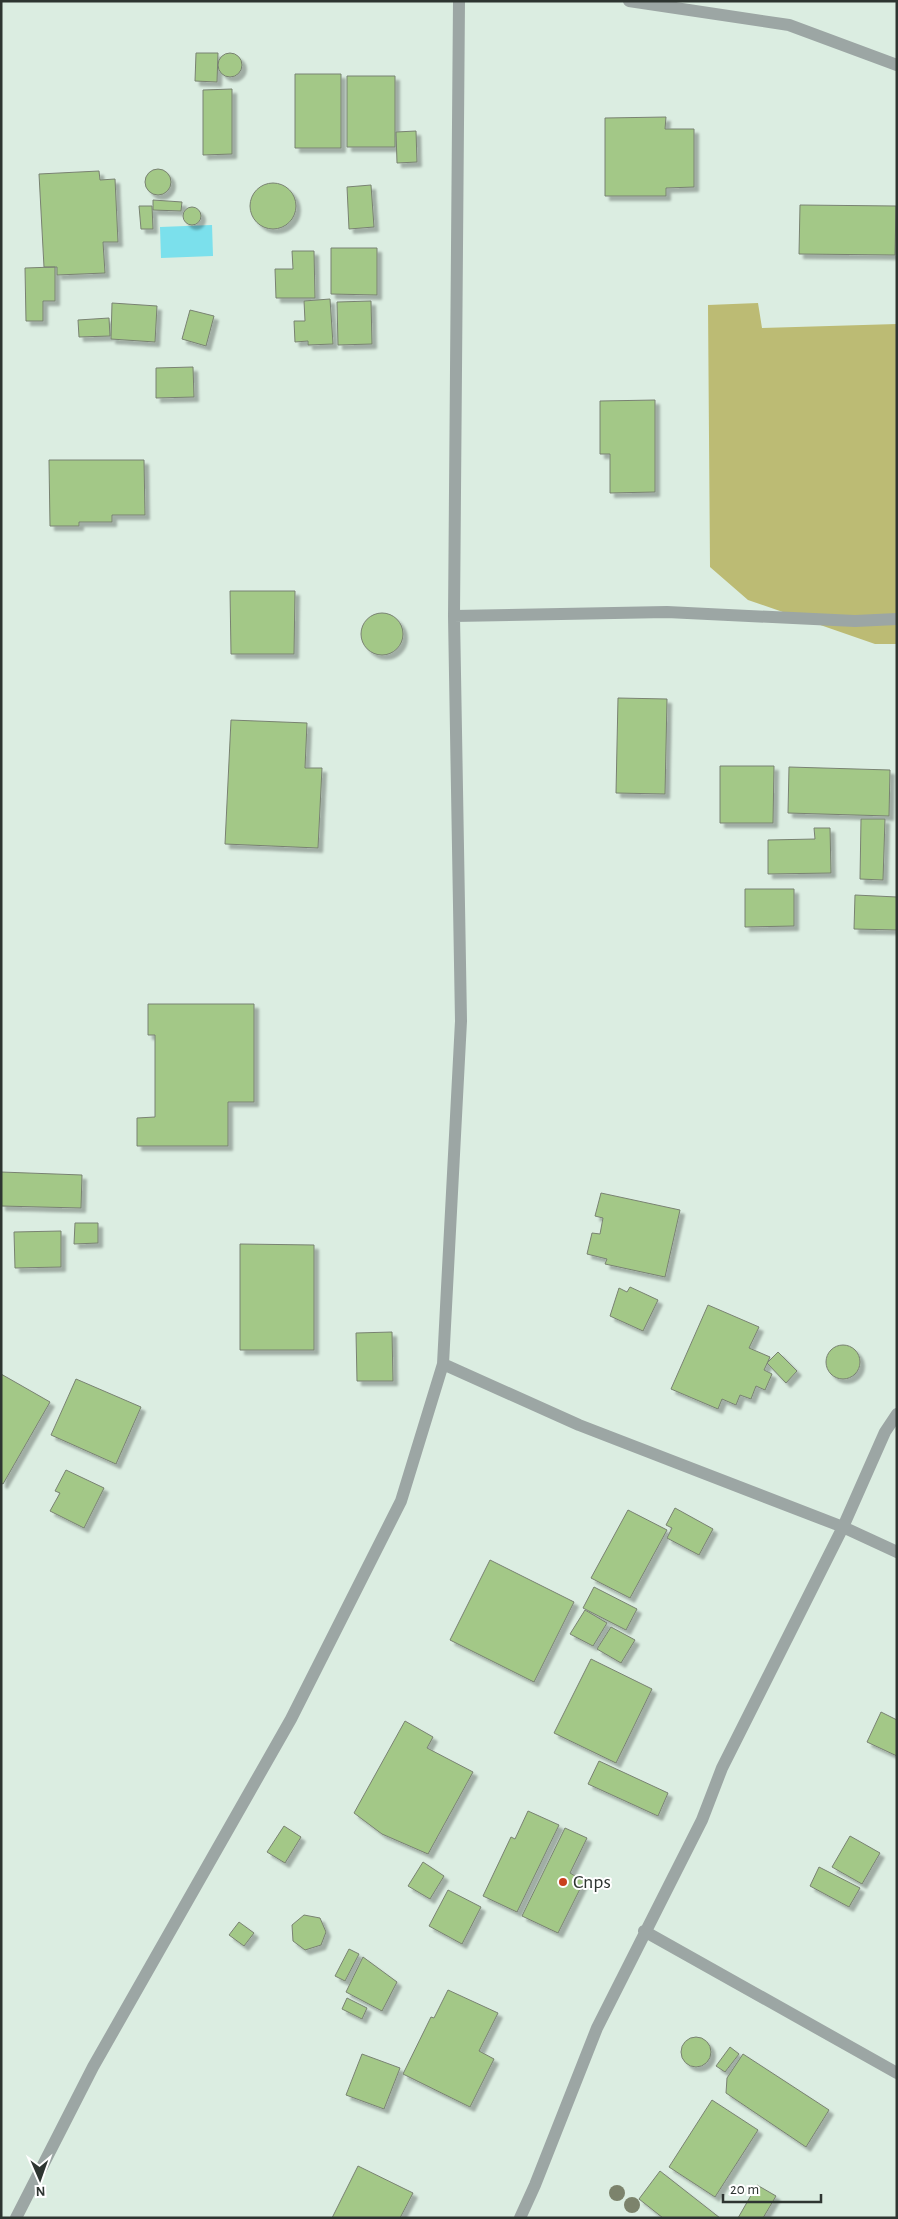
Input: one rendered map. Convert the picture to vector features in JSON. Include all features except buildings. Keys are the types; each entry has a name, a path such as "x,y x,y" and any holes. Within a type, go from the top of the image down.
{"street":[{"path":"16,2218 93,2067 291,1719 401,1501 443,1364 461,1021 454,616 459,1"},
{"path":"629,1 789,25 897,65"},
{"path":"454,616 667,612 855,620 897,619"},
{"path":"443,1364 579,1426 843,1526 897,1552"},
{"path":"520,2218 535,2185 597,2028 644,1931 702,1820 722,1768 843,1526 886,1432 897,1414"},
{"path":"644,1931 897,2072"}],"shaded area":[{"path":"758,303 762,328 897,324 897,644 875,644 748,600 710,567 708,305"}],"water":[{"path":"212,225 213,256 161,258 160,227"}],"place":[{"name":"Cnps","path":"563,1882"}]}
